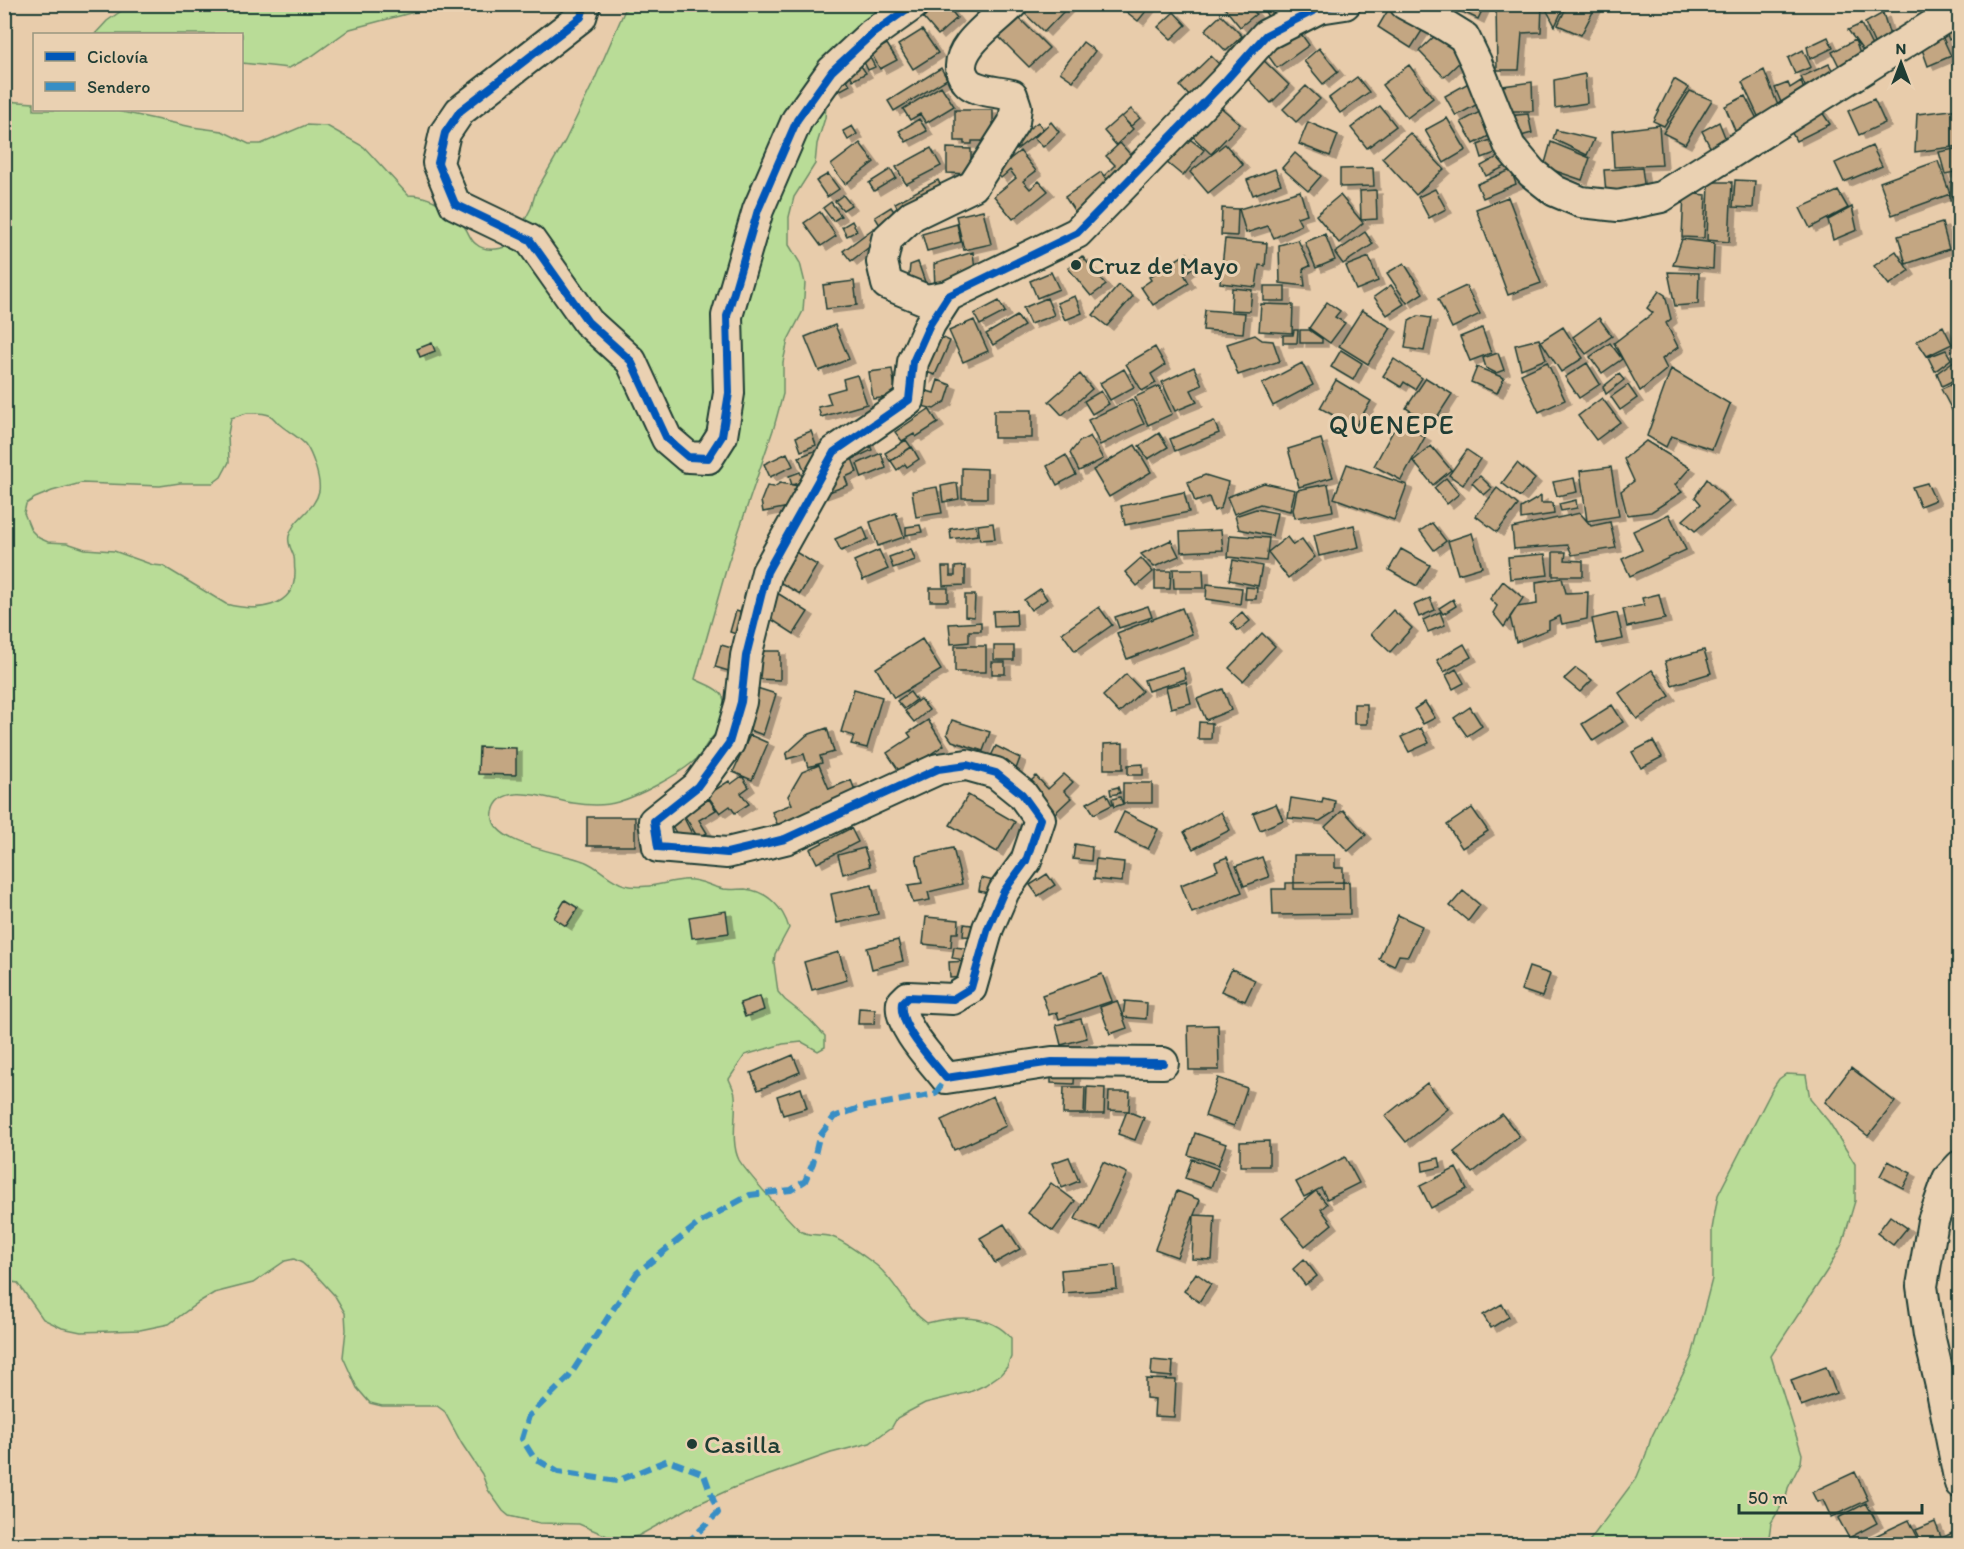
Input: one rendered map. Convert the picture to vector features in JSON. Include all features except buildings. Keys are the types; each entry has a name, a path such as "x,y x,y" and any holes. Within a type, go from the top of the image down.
{"street":[{"path":"585,4 580,17 460,111 445,133 438,163 454,204 530,240 588,322 631,361 667,439 688,457 708,458 722,436 729,393 727,315 758,210 797,120 832,71 872,34 914,4"},
{"path":"1012,4 978,35 961,57 961,65 965,80 974,87 1012,95 1016,107 1014,122 973,186 913,215 887,239 882,262 887,284 926,300 948,296 1077,233 1226,80 1266,35 1319,8 1345,4"},
{"path":"1405,4 1464,37 1510,147 1532,173 1555,191 1581,202 1618,206 1660,197 1959,8"},
{"path":"948,296 930,324 913,362 909,400 834,452 767,572 746,656 741,702 729,743 697,787 654,820 658,846 727,853 785,839 938,770 967,765 996,773 1022,794 1040,819 1026,861 1004,891 988,928 971,988 953,999 908,997 902,1003 900,1011 912,1035 946,1078 1052,1062 1163,1063"},
{"path":"1959,1166 1948,1179 1934,1221 1922,1286 1929,1335 1959,1483"}],"green space":[{"path":"131,4 441,4 350,29 312,56 289,68 243,63 243,33 96,33 107,21"},
{"path":"627,5 916,5 828,81 825,118 817,144 815,164 794,197 789,217 789,245 800,263 805,283 803,311 788,340 783,362 783,394 774,427 728,563 695,679 714,688 722,695 724,719 722,724 693,762 667,779 627,799 590,805 516,794 506,796 498,802 493,812 494,823 514,840 586,862 625,885 647,886 693,880 723,889 753,890 761,893 779,907 789,928 775,954 778,992 825,1036 825,1047 818,1051 802,1042 783,1044 745,1055 729,1079 735,1094 734,1137 739,1160 797,1228 805,1233 826,1235 847,1244 876,1265 890,1279 919,1317 927,1323 972,1318 993,1324 1011,1338 1011,1357 1007,1367 985,1385 970,1392 925,1403 897,1418 892,1427 870,1443 831,1453 733,1488 689,1508 638,1536 627,1538 607,1536 579,1524 540,1523 509,1516 488,1490 482,1474 444,1411 437,1406 382,1406 370,1403 357,1388 343,1357 345,1313 335,1296 316,1275 294,1259 285,1261 253,1283 214,1293 169,1324 140,1330 81,1332 62,1328 43,1319 18,1283 5,1281 4,101 33,103 33,111 118,111 222,131 249,144 261,144 306,125 327,126 364,147 408,195 433,200 448,209 461,222 474,243 484,249 512,245 531,208 536,191 565,141","holes":["247,413 264,413 271,416 305,444 319,480 317,498 295,524 289,536 294,559 294,584 289,593 272,605 249,608 226,604 163,566 153,565 114,551 85,549 67,543 48,542 39,538 31,530 24,513 26,504 52,491 81,483 160,486 180,483 213,483 221,477 229,462 228,434 231,418"]},
{"path":"1786,1074 1806,1075 1810,1099 1829,1122 1855,1164 1855,1201 1843,1242 1771,1356 1802,1454 1786,1498 1771,1523 1768,1544 1587,1544 1637,1477 1651,1438 1692,1356 1712,1279 1712,1229 1718,1195 1773,1088"}],"marked path":[{"path":"686,1544 718,1513 704,1474 668,1460 617,1481 558,1472 534,1458 522,1439 529,1416 569,1377 637,1273 699,1223 750,1195 791,1190 805,1181 813,1163 819,1137 834,1117 859,1108 935,1094 946,1078"}],"cycle path":[{"path":"585,4 581,17 460,111 445,133 438,163 455,204 530,240 588,322 631,361 667,439 688,457 708,458 722,436 729,393 727,316 758,210 797,120 832,71 872,34 914,4"},
{"path":"1163,1063 1052,1062 946,1078 910,1032 902,1012 902,1003 908,997 953,999 971,988 988,928 1004,891 1026,861 1040,819 1022,794 996,773 967,765 938,769 785,839 727,853 658,847 654,821 697,787 729,743 741,702 746,656 767,572 834,452 909,400 913,362 930,324 948,296 1077,233 1226,80 1266,35 1319,8 1345,4"}],"place":[{"name":"Cruz de Mayo","path":"1076,265"},
{"name":"Casilla","path":"692,1444"}],"district":[{"name":"QUENEPE","path":"1392,424"}]}
